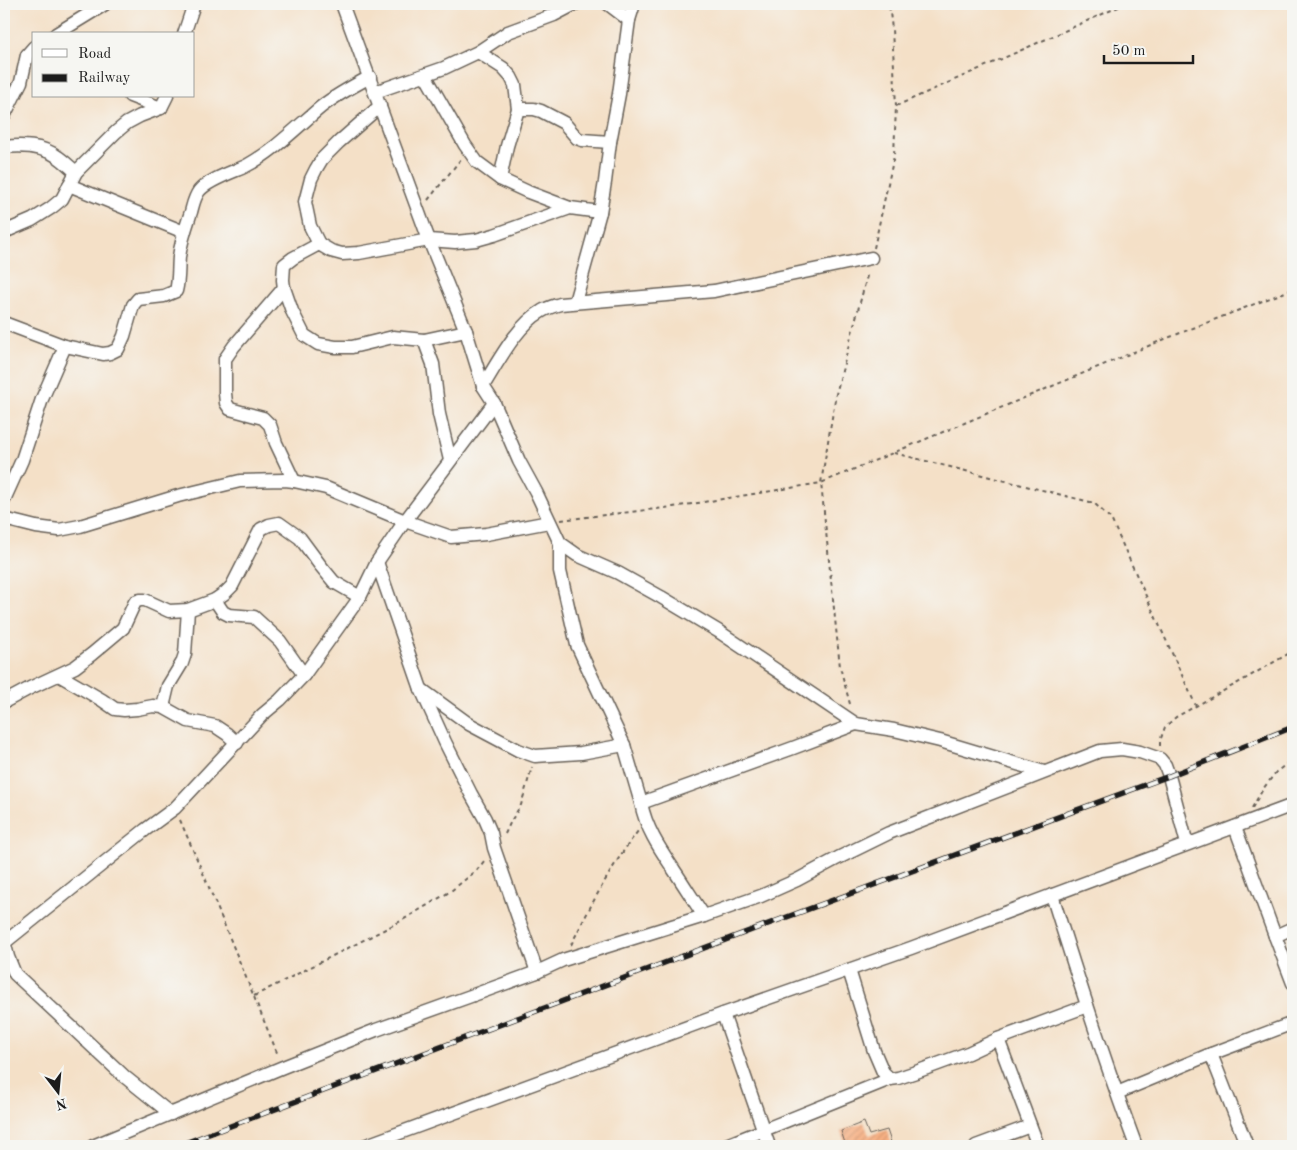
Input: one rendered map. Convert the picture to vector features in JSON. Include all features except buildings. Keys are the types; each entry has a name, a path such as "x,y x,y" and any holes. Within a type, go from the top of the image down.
{"street":[{"path":"59,32 105,4"},
{"path":"185,32 194,4"},
{"path":"342,4 429,240 466,330 483,386 494,403 560,543 560,571 577,645 624,745 646,822 663,854 704,916"},
{"path":"375,92 444,68 478,52 508,32 554,15 575,4"},
{"path":"608,4 629,20"},
{"path":"576,302 606,182 610,142 619,94 629,20 634,4"},
{"path":"5,109 21,82 27,55 32,49"},
{"path":"478,52 503,68 515,85 518,109 500,179"},
{"path":"425,75 447,116 477,162 500,179 528,192 570,208 600,212"},
{"path":"4,323 65,346 103,354 118,349 133,305 138,299 164,296 176,291 179,256 184,232 200,190 218,178 258,158 287,137 337,95 370,77"},
{"path":"21,82 32,79"},
{"path":"141,98 164,102"},
{"path":"4,232 32,220 51,208 62,199 76,172 127,123 164,102"},
{"path":"380,106 322,159 311,179 305,202 310,226 319,244 342,254 429,240 455,242 476,240 570,208"},
{"path":"518,109 541,111 564,123 577,138 582,140 610,142"},
{"path":"4,147 42,148 57,156 76,172"},
{"path":"69,185 184,232"},
{"path":"319,244 293,258 284,266 283,274 284,288 292,311 304,335 318,344 352,347 393,337 424,340 466,330"},
{"path":"483,386 506,348 523,326 541,311 560,304 714,291 871,258"},
{"path":"284,288 225,359 225,393 226,403 230,409 263,418 270,425 276,443 294,481"},
{"path":"424,340 433,364 439,414 450,460"},
{"path":"4,500 22,460 42,400 65,346"},
{"path":"170,1114 126,1077 15,974 4,942 175,808 262,715 280,700 304,675 360,597 377,562 405,521 494,403"},
{"path":"4,519 36,527 59,530 80,526 178,496 240,481 294,481 326,488 405,521 451,537 486,534 549,522"},
{"path":"4,702 74,667 123,628 135,602 145,600 169,611 188,610 215,600 232,586 261,529 269,525 279,524 300,538 334,582 360,597"},
{"path":"560,543 578,555 618,573 718,631 856,724 894,730 940,741 1044,772"},
{"path":"377,562 421,689 470,794 491,833 494,848 537,972"},
{"path":"215,600 223,612 229,615 254,617 280,641 304,675"},
{"path":"163,707 168,686 182,663 185,654 188,610"},
{"path":"59,675 102,700 115,710 130,710 153,706 163,707 188,721 215,726 237,743"},
{"path":"421,689 470,724 518,750 535,756 582,753 624,745"},
{"path":"642,803 856,724"},
{"path":"93,1146 376,1030 537,972 563,960 761,896 797,880 889,833 1100,751 1122,749 1140,752 1160,759 1165,765 1169,776 1187,844"},
{"path":"364,1146 723,1014 849,970 1293,805"},
{"path":"1238,826 1274,936 1293,983"},
{"path":"1052,895 1116,1094 1136,1146"},
{"path":"1274,936 1293,928"},
{"path":"849,970 874,1051 883,1072 890,1079"},
{"path":"724,1146 890,1079 898,1078 968,1053 998,1039 1087,1006"},
{"path":"723,1014 769,1146"},
{"path":"1116,1094 1210,1054 1293,1023"},
{"path":"998,1039 1038,1146"},
{"path":"1210,1054 1247,1146"},
{"path":"976,1146 1030,1126"}],"path":[{"path":"856,724 840,667 822,482 836,394 871,258 894,156 896,106 889,4"},
{"path":"896,106 1125,4"},
{"path":"419,212 452,169 462,158 471,153"},
{"path":"549,522 673,507 822,482 1165,338 1293,289"},
{"path":"892,453 1094,503 1111,519 1196,706"},
{"path":"1160,759 1160,741 1165,726 1196,706 1254,675 1293,651"},
{"path":"254,996 410,916 451,890 476,871 504,835 521,805 535,756"},
{"path":"1238,826 1276,772 1293,759"},
{"path":"175,808 283,1067"},
{"path":"563,960 595,898 623,851 646,822"}],"railway":[{"path":"177,1146 1169,776 1293,727"}]}
